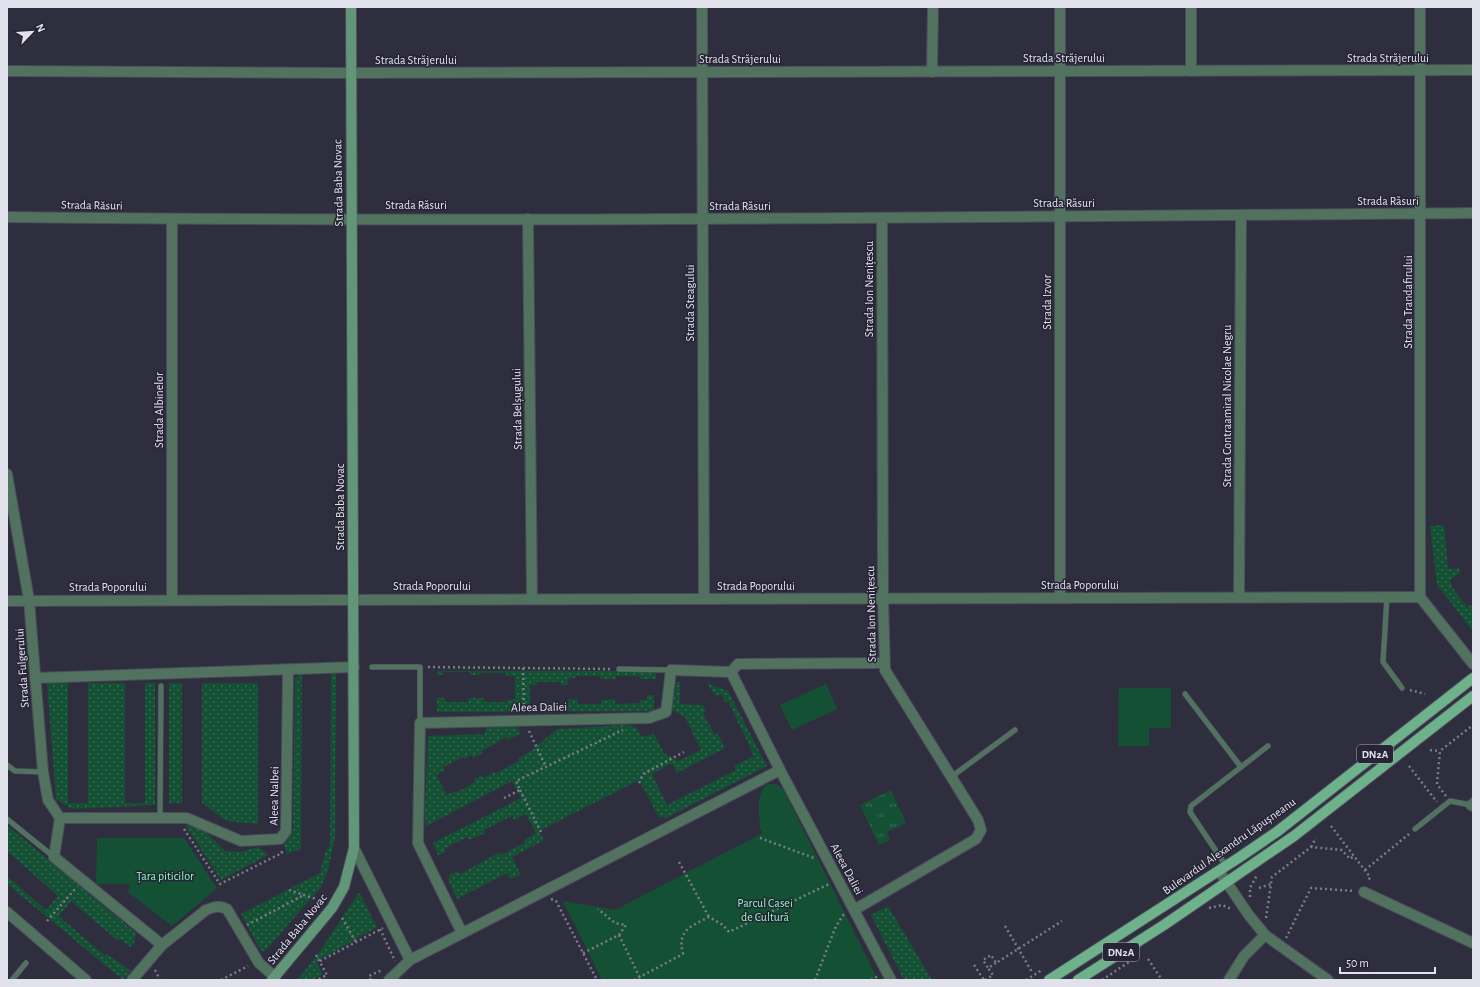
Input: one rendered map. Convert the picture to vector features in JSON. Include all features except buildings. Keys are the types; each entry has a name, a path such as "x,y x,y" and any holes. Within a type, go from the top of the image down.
{"main road":[{"name":"Strada Baba Novac","path":"273,978 332,908 344,886 354,848 351,7"},
{"name":"Bulevardul Alexandru Lăpușneanu","path":"1049,980 1278,831 1473,678"},
{"name":"DN2A","path":"1078,980 1294,836 1473,696"}],"street":[{"name":"Strada Steagului","path":"702,7 704,599"},
{"path":"932,72 933,7"},
{"name":"Strada Izvor","path":"1060,7 1060,598"},
{"path":"1191,7 1191,71"},
{"name":"Strada Trandafirului","path":"1420,7 1420,597"},
{"name":"Strada Străjerului","path":"7,71 351,73 1473,70"},
{"name":"Strada Răsuri","path":"7,217 172,219 703,219 1473,214"},
{"name":"Strada Contraamiral Nicolae Negru","path":"1239,597 1241,215"},
{"name":"Strada Ion Nenițescu","path":"850,911 976,839 979,835 980,824 888,677 884,663 882,218"},
{"name":"Strada Albinelor","path":"172,219 172,600"},
{"name":"Strada Belșugului","path":"528,219 532,599"},
{"name":"Strada Fulgerului","path":"7,474 29,600 43,772 48,800 60,818"},
{"path":"1420,597 1473,664"},
{"name":"Strada Poporului","path":"7,601 1420,597"},
{"path":"671,670 731,672 738,664 884,663"},
{"path":"35,678 354,667"},
{"name":"Aleea Nalbei","path":"60,818 187,818 241,842 280,839 286,831 288,670"},
{"name":"Aleea Daliei","path":"420,723 648,718 666,712 671,670"},
{"name":"Aleea Daliei","path":"731,672 850,911 891,980"},
{"path":"420,723 418,843 462,933"},
{"path":"389,980 410,960 780,770"},
{"path":"60,818 54,857 162,945"},
{"path":"354,848 410,960"},
{"path":"1222,868 1226,882 1265,935 1328,980"},
{"path":"1364,892 1473,943"},
{"path":"132,980 162,945 206,910 214,906 222,906 231,913 258,963 273,978"},
{"path":"7,912 86,980"},
{"path":"1229,980 1244,956 1265,935"}],"lane":[{"path":"1387,597 1382,662 1402,688"},
{"path":"372,667 420,667 420,723"},
{"path":"619,669 671,670"},
{"path":"160,818 161,686"},
{"path":"1185,694 1241,767"},
{"path":"951,777 1015,730"},
{"path":"1222,868 1190,812 1191,806 1268,746"},
{"path":"7,764 14,771 43,772"},
{"path":"1415,829 1450,801 1472,804"},
{"path":"7,819 54,857"},
{"path":"12,980 26,963"}],"path":[{"path":"420,667 619,669"},
{"path":"1402,688 1425,694"},
{"path":"1430,750 1440,751 1473,725"},
{"path":"542,834 516,781 628,728"},
{"path":"1440,751 1437,784 1450,801"},
{"path":"639,783 642,774 684,752"},
{"path":"1409,766 1441,808"},
{"path":"504,798 520,790"},
{"path":"1286,938 1311,888 1364,892 1370,877 1331,826"},
{"path":"1365,870 1415,829"},
{"path":"760,838 820,861"},
{"path":"1266,918 1272,877 1311,847 1316,838"},
{"path":"191,840 220,884 282,853"},
{"path":"1311,847 1342,850 1350,859 1354,856"},
{"path":"1291,857 1294,861"},
{"path":"678,862 710,917 723,925 729,932 831,883"},
{"path":"47,921 82,880"},
{"path":"1259,888 1271,884"},
{"path":"289,890 316,899"},
{"path":"538,894 556,901 597,980"},
{"path":"244,927 304,895"},
{"path":"583,953 619,935 626,925 615,923 598,909"},
{"path":"815,980 836,926 850,911"},
{"path":"634,980 641,978 683,954 681,940 686,929 710,917"},
{"path":"342,918 356,942"},
{"path":"988,968 1062,921"},
{"path":"1004,926 1032,972"},
{"path":"320,961 380,929 396,963 369,976 371,980"},
{"path":"619,935 641,978"},
{"path":"316,955 327,975 317,980"},
{"path":"974,965 985,980 993,975 983,960 991,955 996,963"},
{"path":"1148,959 1162,980"},
{"path":"221,980 248,967"},
{"path":"871,980 879,976"}],"green space":[{"path":"1444,525 1448,569 1459,568 1461,572 1450,580 1453,588 1467,607 1471,605 1473,608 1473,631 1437,585 1430,526"},
{"path":"302,671 301,849 287,854 284,845 293,830 295,679"},
{"path":"331,671 336,671 335,838 328,870 321,887 264,952 260,949 241,914 320,873 325,853 330,845"},
{"path":"437,671 656,671 656,679 640,679 639,676 616,676 616,679 600,679 600,676 577,676 576,678 569,678 568,685 561,685 561,682 537,682 537,685 530,685 530,707 538,707 538,710 562,710 562,706 568,706 568,699 578,699 578,704 601,704 601,700 615,699 615,704 639,703 640,700 647,700 647,695 654,695 654,711 437,712 437,698 445,698 445,702 468,702 468,698 484,698 485,702 507,702 507,700 515,699 515,676 506,676 506,673 481,673 481,675 470,675 469,672 443,672 442,675 437,675"},
{"path":"676,682 680,682 680,704 703,705 706,711 703,713 714,734 717,733 725,748 677,773 672,763 652,774 667,805 736,770 734,766 754,756 728,701 725,702 721,694 716,696 707,683 728,691 767,766 666,818 659,817 639,780 539,831 544,840 512,857 521,875 511,879 507,873 457,899 448,879 451,874 458,871 460,874 500,852 501,855 525,843 524,840 536,833 526,814 514,820 512,816 484,830 485,833 469,840 467,837 445,848 446,852 438,855 433,843 521,798 512,781 426,826 425,812 428,736 485,734 486,728 518,725 520,734 508,740 506,737 473,758 472,755 464,759 463,757 443,767 445,770 436,775 447,795 455,791 456,793 475,782 474,779 482,775 483,778 494,772 495,774 519,761 518,758 530,752 557,729 625,725 636,727 642,737 654,734 664,753 678,761 701,750 685,717 672,710"},
{"path":"47,683 68,683 68,803 88,803 88,683 125,683 125,803 145,803 145,683 155,683 155,805 71,809 56,799"},
{"path":"169,683 182,683 182,803 169,803"},
{"path":"202,683 258,683 258,824 226,821 202,803"},
{"path":"826,684 837,709 792,730 780,705"},
{"path":"1119,688 1171,688 1171,728 1149,728 1149,746 1118,746"},
{"name":"Parcul Casei de Cultură","path":"768,784 776,784 783,789 878,980 602,980 563,901 615,910 763,833 760,829 759,799 764,788"},
{"path":"891,790 906,823 887,832 890,840 879,845 860,805"},
{"path":"7,825 136,933 134,943 130,947 121,939 118,941 71,901 59,916 105,956 107,954 131,971 123,980 7,884 7,876 46,910 58,896 7,851"},
{"path":"191,825 206,832 225,851 241,852 258,847 268,855 221,880 186,826"},
{"name":"Țara piticilor","path":"97,838 184,838 217,888 172,926 128,892 130,884 96,884"},
{"path":"359,892 377,927 316,962 323,974 312,980 297,980 319,953"},
{"path":"888,906 932,980 904,980 871,915"}]}
